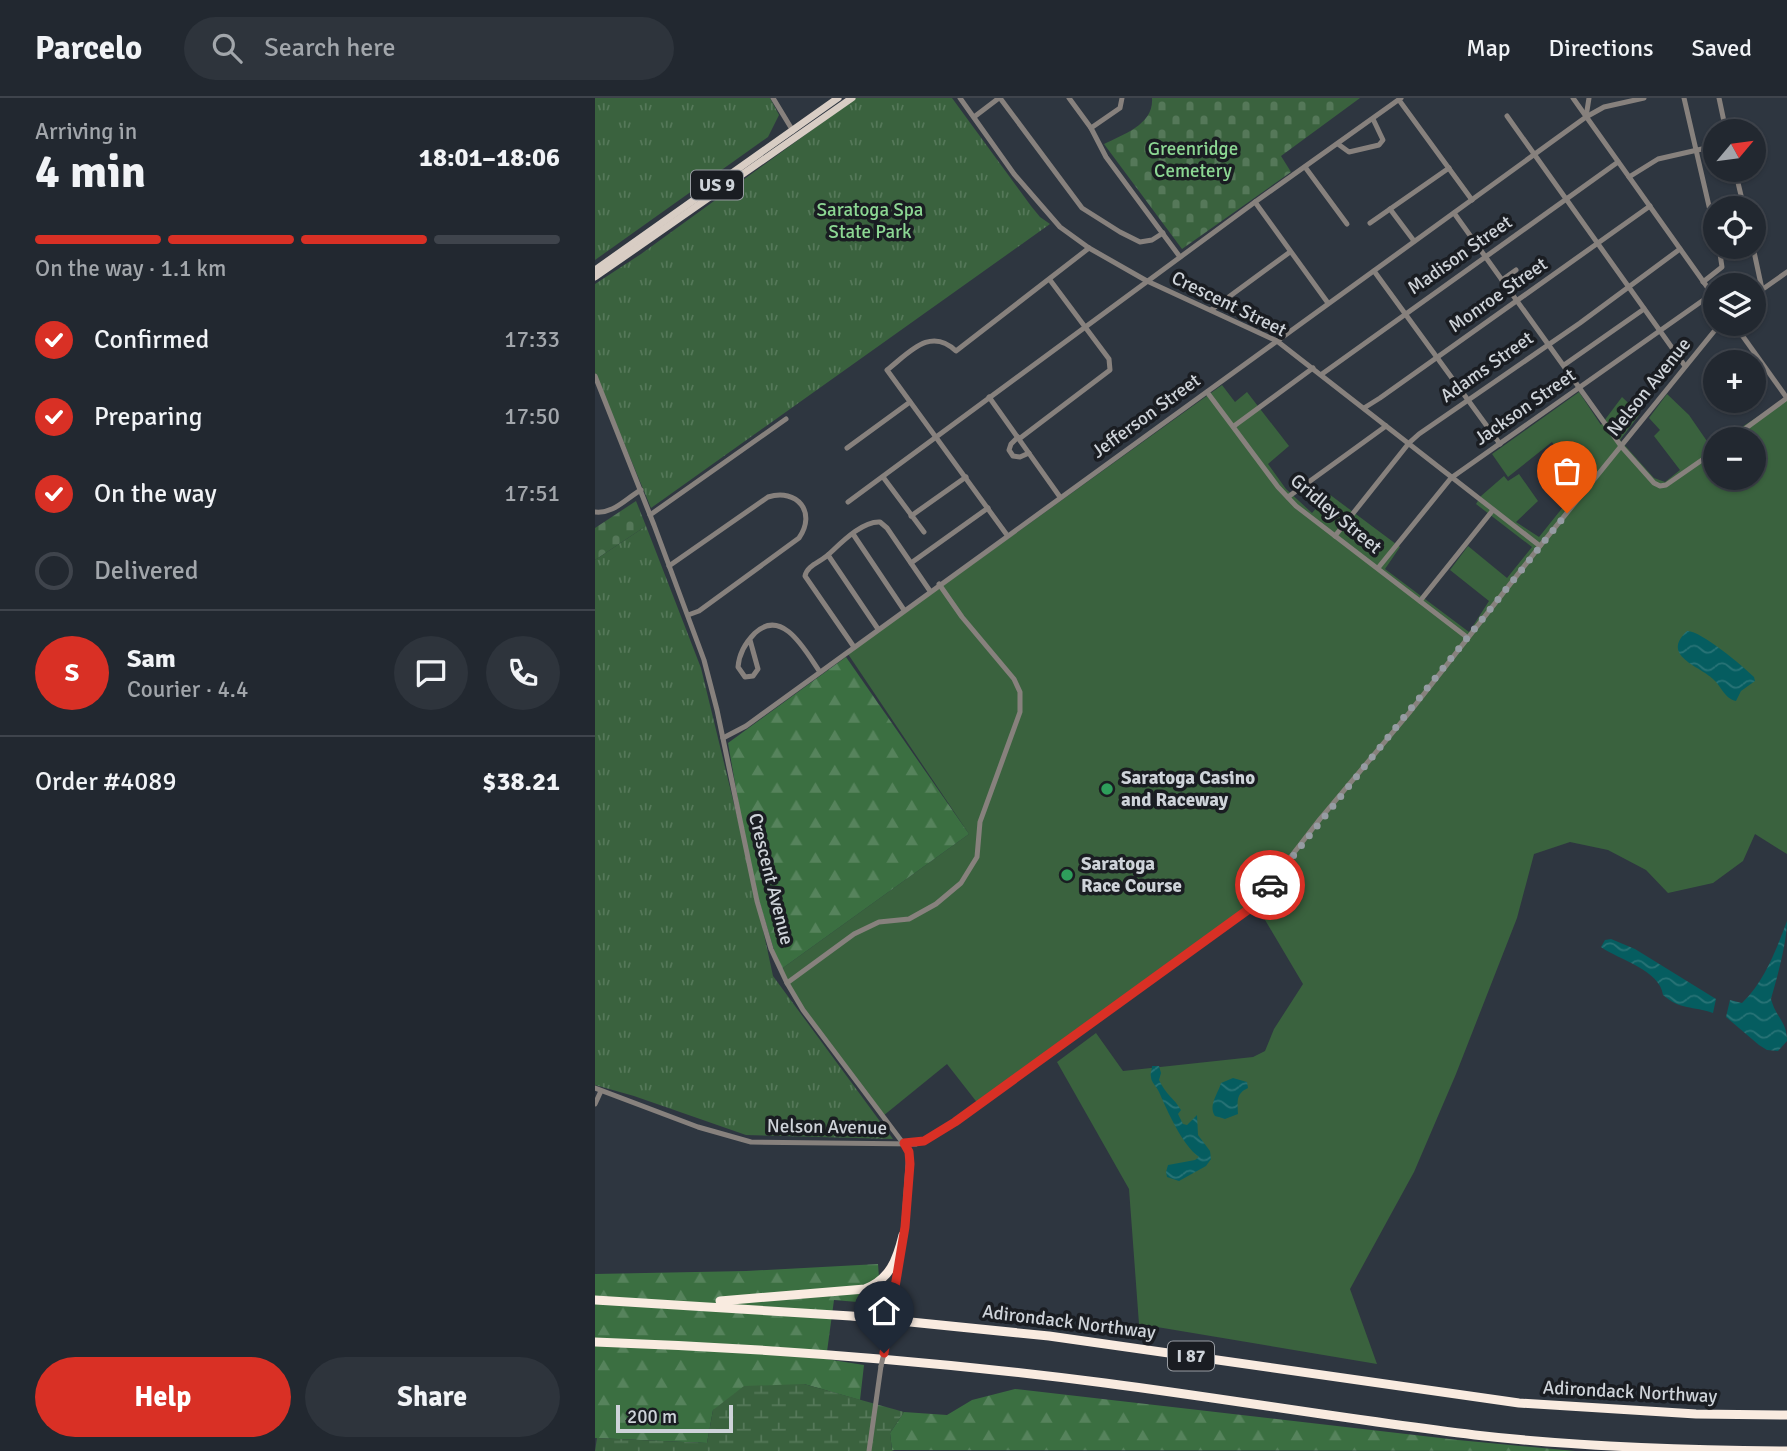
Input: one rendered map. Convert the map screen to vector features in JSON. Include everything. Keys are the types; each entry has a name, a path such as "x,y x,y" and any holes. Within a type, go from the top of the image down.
{"highway":[{"path":"662,1304 759,1300 865,1289 878,1283 889,1273 904,1235"},
{"name":"Adirondack Northway","path":"595,1300 851,1316 1049,1336 1519,1403 1696,1414 1787,1414"},
{"name":"I 87","path":"595,1342 726,1347 912,1361 1129,1386 1475,1435 1646,1448 1787,1451"}],"main road":[{"name":"US 9","path":"595,277 795,134 838,98"},
{"name":"US 9","path":"595,270 852,98"}],"street":[{"path":"773,98 795,134"},
{"name":"Crescent Street","path":"960,98 1014,174 1050,218 1089,248 1147,281 1277,341 1540,546"},
{"path":"974,117 1000,98 1082,208 1120,233 1140,242 1152,240 1163,233"},
{"path":"1069,98 1091,128 1106,157 1180,257"},
{"path":"1091,128 1120,108 1122,98"},
{"path":"1573,98 1703,282"},
{"path":"1586,117 1589,98"},
{"name":"Jefferson Street","path":"723,738 740,730 1586,117 1604,107 1644,98"},
{"path":"1684,98 1707,196"},
{"path":"1719,98 1723,119"},
{"path":"848,502 1255,202 1400,99 1472,200"},
{"path":"1507,116 1685,366"},
{"path":"1338,144 1349,152 1380,145 1383,136 1373,119"},
{"path":"1629,177 1658,159 1703,149"},
{"name":"Madison Street","path":"1322,374 1618,162"},
{"path":"1305,167 1347,224"},
{"path":"1370,223 1448,167"},
{"path":"1255,202 1328,303"},
{"name":"Monroe Street","path":"1364,408 1650,206"},
{"path":"1390,209 1414,241"},
{"path":"1454,213 1621,446 1654,483 1666,485 1703,459"},
{"path":"1007,535 887,370 919,345 929,341 948,344 956,351 1089,248"},
{"name":"Adams Street","path":"1335,536 1409,443 1680,249"},
{"path":"1211,310 1290,252"},
{"path":"1715,273 1723,267 1721,259"},
{"path":"1502,280 1516,270"},
{"path":"1374,271 1500,444"},
{"path":"1766,286 1787,272"},
{"path":"1029,453 1020,457 1013,456 1009,450 1018,438 1111,370 1109,359 1050,280"},
{"name":"Jackson Street","path":"1378,568 1451,478 1703,303"},
{"path":"1564,365 1644,309"},
{"name":"Nelson Avenue","path":"598,1090 703,1129 751,1142 904,1143 924,1141 955,1122 1249,909 1710,336"},
{"path":"1743,336 1787,398 1747,427"},
{"path":"1234,426 1313,368"},
{"name":"Crescent Avenue","path":"595,376 704,660 771,949 787,983 829,1046 909,1152 904,1235 869,1451"},
{"name":"Gridley Street","path":"1207,392 1278,487 1296,506 1468,638"},
{"path":"989,397 1060,497"},
{"path":"847,448 910,402"},
{"path":"650,515 786,419"},
{"path":"1288,497 1386,426"},
{"path":"883,477 924,532"},
{"path":"911,516 966,477"},
{"path":"595,512 613,510 641,490"},
{"path":"669,566 768,497 786,494 798,501 804,509 806,523 799,538 699,611 688,615"},
{"path":"911,564 988,508"},
{"path":"1420,601 1493,510"},
{"path":"854,647 805,576 806,571 853,534 874,522 880,522 887,528 930,591"},
{"path":"853,534 904,611"},
{"path":"828,555 878,629"},
{"path":"787,983 853,934 879,922 909,919 936,904 961,883 977,857 980,822 1020,712 1020,692 1014,679 962,617 939,584"},
{"path":"750,639 758,666 757,673 749,678 741,674 738,667 739,656 750,639 764,627 781,627 795,637 820,671"},
{"path":"595,1104 598,1090"}],"green space":[{"path":"595,98 770,98 779,115 768,137 595,260"},
{"name":"Saratoga Spa State Park","path":"856,98 952,98 1031,206 1050,224 651,508 595,373 595,284 641,254"},
{"name":"Greenridge Cemetery","path":"1152,98 1360,98 1281,156 1291,172 1182,249 1104,144 1129,132 1143,121 1148,115"},
{"name":"Saratoga Race Course","path":"1222,385 1235,402 1247,392 1289,446 1268,464 1286,489 1312,513 1329,494 1400,547 1385,569 1469,632 1489,601 1450,570 1468,546 1507,578 1532,547 1476,504 1481,496 1504,476 1508,481 1519,474 1538,501 1516,522 1539,537 1592,471 1575,454 1565,462 1552,442 1508,477 1492,454 1579,392 1601,425 1622,397 1640,414 1620,440 1654,478 1665,482 1680,470 1654,436 1660,430 1649,418 1667,394 1689,415 1703,435 1703,490 1766,490 1766,427 1742,427 1787,398 1787,854 1755,834 1743,861 1713,883 1668,893 1646,870 1608,850 1570,842 1534,854 1517,918 1456,1074 1414,1172 1350,1289 1377,1364 1139,1324 1129,1189 1057,1062 1096,1033 1123,1071 1253,1057 1265,1051 1274,1029 1303,984 1258,908 1283,878 1278,874 1249,909 979,1105 947,1064 883,1116 821,1035 780,970 969,834 848,654"},
{"path":"636,501 646,526 595,560 595,528"},
{"path":"646,526 701,668 773,976 893,1139 746,1135 595,1085 595,560"},
{"path":"846,657 969,834 780,970 751,874 728,743"},
{"path":"878,1264 881,1304 834,1300 826,1359 864,1365 860,1400 804,1384 713,1410 707,1443 595,1438 595,1274 746,1271"},
{"path":"804,1384 904,1412 890,1433 894,1451 595,1451 597,1438 707,1443 713,1410 744,1386"},
{"path":"1015,1389 1575,1451 892,1450 890,1433 904,1412 947,1415 972,1400"}],"water":[{"path":"1687,631 1711,642 1754,677 1755,681 1741,691 1736,701 1729,698 1713,679 1680,654 1680,640"},
{"path":"1787,921 1784,949 1771,999 1785,1029 1787,1041 1778,1051 1767,1050 1726,1017 1730,1000 1742,1003 1757,985 1769,965"},
{"path":"1611,939 1635,949 1716,999 1713,1013 1669,1000 1647,972 1601,947 1605,940"},
{"path":"1152,1066 1159,1066 1159,1080 1181,1110 1178,1114 1183,1124 1187,1125 1197,1115 1198,1135 1210,1151 1211,1159 1206,1166 1179,1181 1167,1177 1168,1165 1199,1157 1181,1136 1151,1079"},
{"path":"1233,1078 1247,1082 1248,1088 1239,1096 1238,1114 1225,1119 1215,1116 1213,1104 1221,1083"}],"way so far":[{"path":"1270,885 1320,819 1409,713 1567,513"}],"place":[{"name":"Saratoga Casino and Raceway","path":"1107,789"},
{"name":"Saratoga Race Course","path":"1067,875"}],"route":[{"path":"884,1353 905,1227 910,1164 909,1152 904,1143 916,1144 924,1141 955,1122 1249,909 1270,885"}]}
